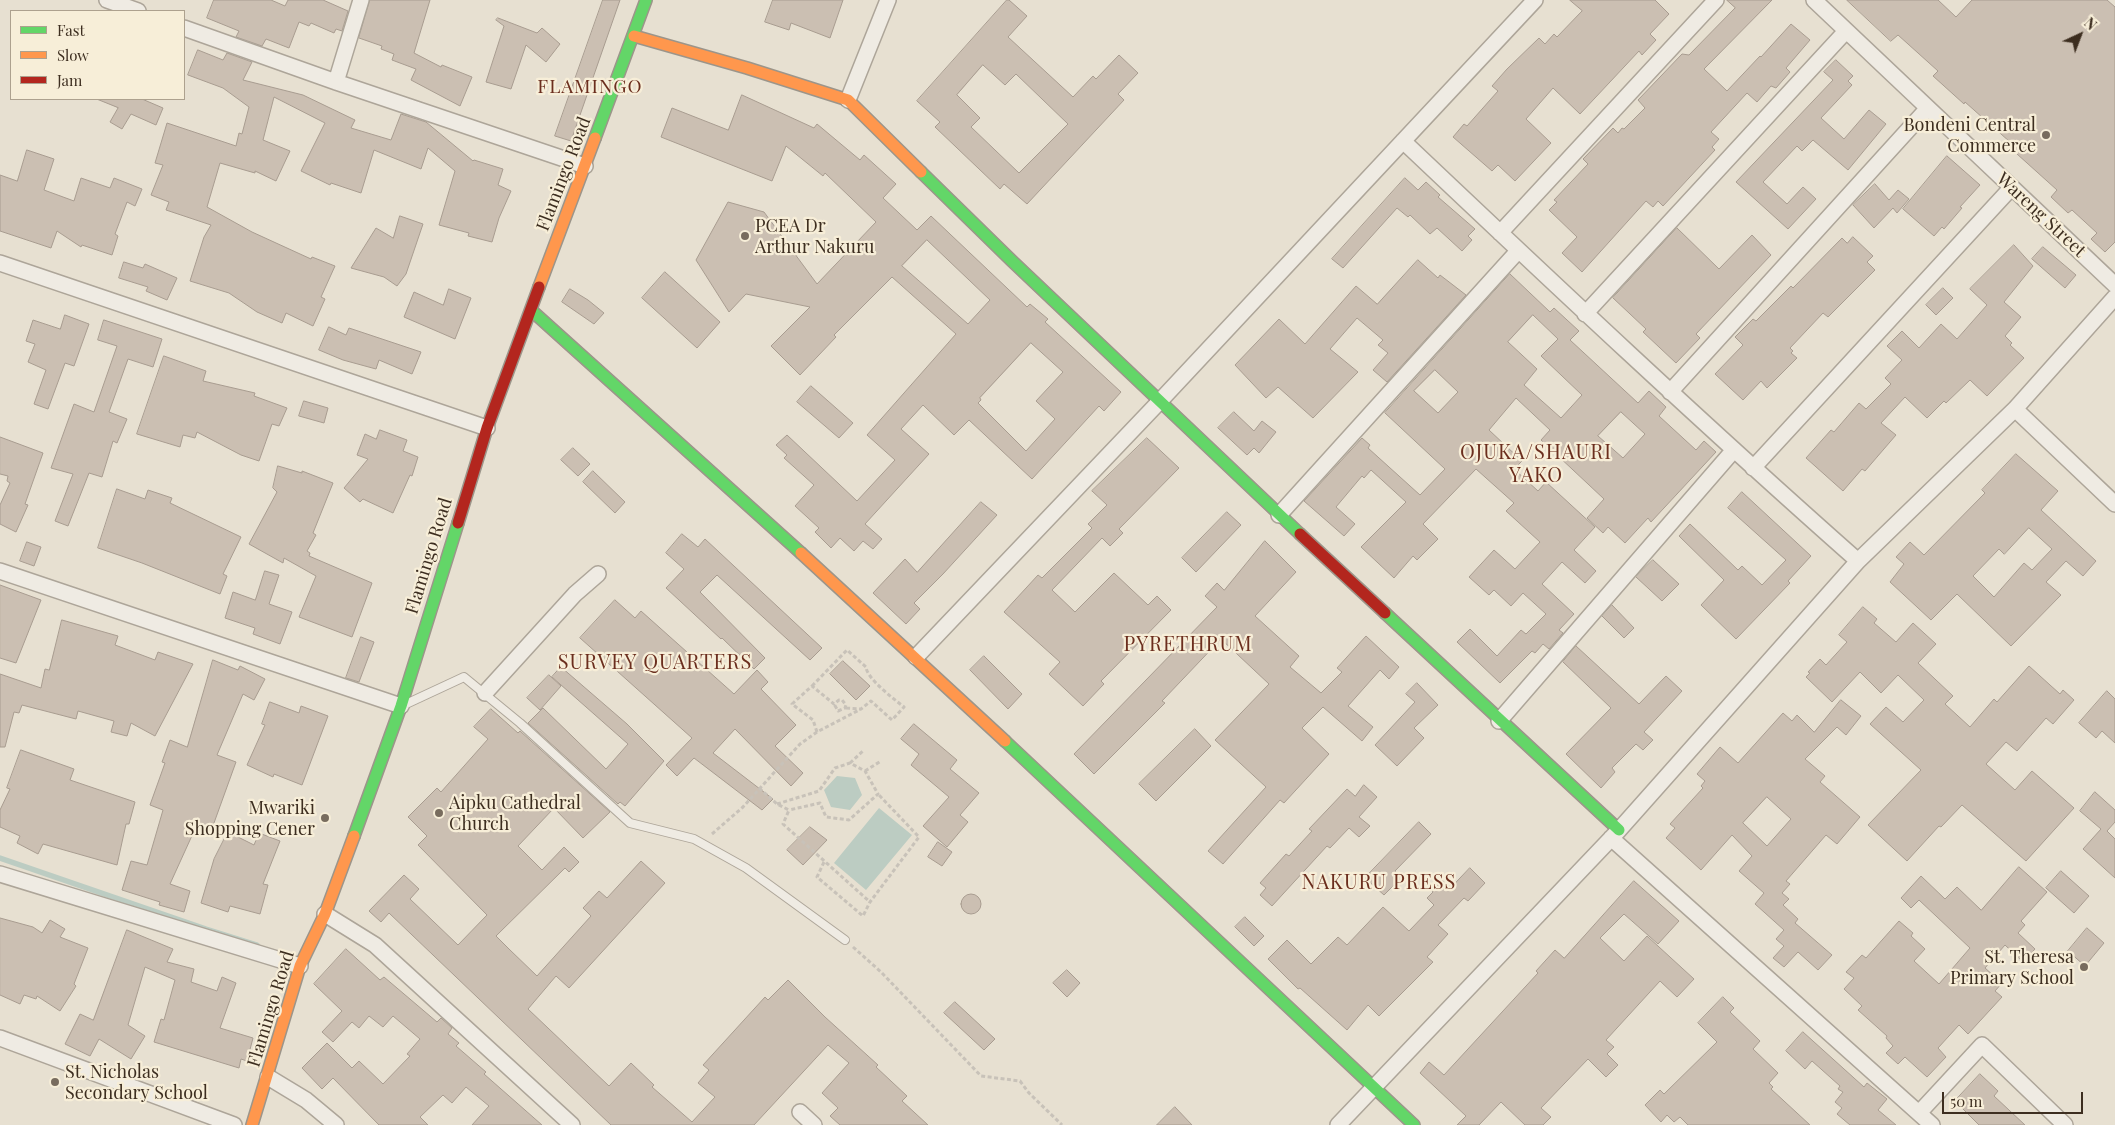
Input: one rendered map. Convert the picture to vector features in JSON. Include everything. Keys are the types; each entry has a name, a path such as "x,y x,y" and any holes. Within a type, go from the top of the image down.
{"street":[{"path":"107,0 135,10"},
{"path":"336,82 361,0"},
{"name":"Flamingo Road","path":"252,1125 300,966 325,914 401,706 487,428 646,0"},
{"path":"848,100 888,0"},
{"path":"916,658 1160,401 1535,0"},
{"path":"1500,233 1716,0"},
{"name":"Wareng Street","path":"1814,0 2115,285"},
{"path":"185,28 336,82 585,166"},
{"path":"1585,314 1846,31"},
{"path":"634,36 747,68 848,100 1012,261 1499,721 1615,834 1932,1125"},
{"path":"1670,392 1928,108"},
{"path":"1403,141 1585,314 1752,468 1858,561"},
{"path":"1752,468 2012,188"},
{"path":"1279,515 1518,251"},
{"path":"0,263 487,428"},
{"path":"1338,1125 1615,834 1858,561 2015,409 2115,297"},
{"path":"531,310 916,658 1414,1125"},
{"path":"2015,409 2115,504"},
{"path":"1499,721 1733,450"},
{"path":"0,571 401,706"},
{"path":"485,693 575,594 598,574"},
{"path":"0,874 300,966"},
{"path":"325,914 375,945 572,1125"},
{"path":"0,1038 234,1125"},
{"path":"1919,1113 1982,1044 2065,1125"},
{"path":"268,1077 306,1100 336,1125"},
{"path":"800,1112 814,1125"}],"lane":[{"path":"401,706 464,677 520,723 630,822 694,839 746,868 845,940"}],"path":[{"path":"694,839 712,834 742,807 800,744 817,732 862,709 870,701 892,720 904,707 866,673 866,667 847,650 792,704 813,720 817,732"},
{"path":"812,686 834,704 838,711 845,708 862,709"},
{"path":"834,704 842,700 845,708"},
{"path":"777,804 819,791 835,768 850,763 863,751"},
{"path":"865,771 881,762"},
{"path":"824,862 817,877 863,916 870,902 920,837 878,794 865,771 850,763"},
{"path":"759,788 777,804 789,810 820,803 826,817 849,820 878,794"},
{"path":"789,810 783,824 870,902"},
{"path":"845,940 881,972 981,1076 1020,1081 1029,1093 1062,1125"}],"shaded area":[{"path":"837,776 855,778 862,795 850,810 831,807 824,790"},
{"path":"879,808 912,835 866,890 834,863"}],"building":[{"path":"214,0 271,0 285,6 288,0 323,0 348,11 342,31 336,29 334,33 311,23 309,26 299,22 289,48 266,39 262,46 236,37 239,31 207,18"},
{"path":"370,0 430,0 414,53 441,67 442,65 472,77 460,106 411,80 416,69 392,60 394,54 381,49 382,46 359,38"},
{"path":"603,0 620,0 571,141 555,136"},
{"path":"773,0 843,0 830,38 791,23 789,30 765,22"},
{"path":"1007,0 1027,16 1008,37 1073,97 1093,76 1096,79 1119,55 1138,73 1118,94 1124,100 1027,204 1004,184 1000,189 935,127 940,122 917,101","holes":["983,65 1005,85 1016,74 1068,124 1019,173 971,127 980,118 957,95"]},
{"path":"1570,0 1655,0 1669,14 1650,34 1656,40 1642,55 1639,51 1580,114 1553,88 1526,119 1551,143 1515,181 1498,165 1492,171 1453,137 1464,124 1467,126 1498,91 1492,86 1507,69 1539,38 1545,44 1554,34 1557,37 1582,11"},
{"path":"1727,0 1772,0 1704,69 1727,91 1791,24 1810,40 1786,68 1790,72 1776,88 1771,86 1757,102 1747,93 1711,132 1719,139 1712,147 1715,150 1663,206 1658,201 1653,207 1646,201 1582,272 1562,253 1577,237 1549,210 1557,202 1554,200 1588,164 1583,159 1613,128 1618,133 1645,108 1638,100 1682,54 1689,55 1735,8"},
{"name":"Bondeni Central Commerce","path":"1847,0 1938,0 1956,17 1972,0 2107,0 2115,7 2115,242 2105,252 2091,239 2097,233 2072,210 2068,213 2051,197 2057,190 2007,145 2010,142 1933,76 1938,71 1898,35 1891,41"},
{"path":"498,18 537,33 542,28 560,44 546,62 526,45 511,89 486,82 504,26 496,20"},
{"path":"198,50 223,60 227,53 252,62 243,80 303,95 355,120 351,128 391,140 401,114 426,122 473,161 503,169 498,185 511,191 499,218 492,242 468,236 469,233 439,225 455,171 428,148 421,169 374,150 361,193 331,183 330,185 301,171 325,123 274,97 263,140 290,151 276,181 255,171 255,173 220,163 207,207 252,232 311,259 312,257 335,266 321,297 325,299 313,326 286,313 282,323 257,312 229,293 190,281 204,237 211,225 166,210 169,202 151,195 163,165 155,163 167,123 236,146 239,133 242,134 249,107 223,88 188,75"},
{"path":"1836,60 1853,76 1848,81 1852,85 1821,118 1844,139 1869,110 1886,124 1848,170 1813,140 1802,151 1797,146 1763,182 1787,204 1803,187 1816,199 1788,229 1736,182 1833,80 1824,72"},
{"path":"742,95 814,128 817,124 860,160 864,155 896,184 883,198 917,230 931,216 1027,307 1030,304 1048,319 1045,322 1121,392 1104,411 1099,406 1032,479 969,420 954,435 923,405 901,429 929,454 865,524 882,539 873,549 863,541 854,551 840,538 831,548 815,532 819,528 795,506 814,485 784,458 787,455 776,445 787,435 857,501 895,460 867,435 956,334 892,277 834,335 836,337 800,375 771,346 810,307 746,294 729,312 696,260 728,202 764,212 817,284 876,222 825,173 823,176 786,146 772,181 661,137 672,108 728,130","holes":["927,240 990,300 968,324 902,266","1031,343 1063,372 1036,401 1055,419 1026,451 978,403 981,400 980,398"]},
{"path":"99,100 144,100 163,108 156,125 131,114 122,129 110,122 118,108"},
{"path":"27,150 54,159 44,190 74,201 81,178 110,188 114,178 142,189 135,206 127,202 115,234 118,236 112,255 82,245 81,247 57,231 51,248 0,231 0,175 17,181"},
{"path":"1947,156 1980,185 1960,207 1962,208 1944,229 1942,227 1934,236 1903,209"},
{"path":"1405,178 1418,190 1426,182 1440,195 1438,197 1475,229 1468,236 1472,240 1462,251 1437,228 1430,234 1410,215 1408,217 1397,208 1343,268 1332,259"},
{"path":"1875,184 1889,200 1898,190 1909,199 1897,213 1893,208 1874,228 1853,205"},
{"path":"400,216 423,224 406,274 397,286 384,277 351,268 376,228 393,238"},
{"path":"1677,228 1719,269 1752,235 1771,255 1696,334 1700,338 1676,363 1643,332 1646,329 1613,298"},
{"path":"1853,237 1873,256 1867,262 1875,270 1828,317 1823,313 1790,348 1793,351 1791,353 1797,358 1767,388 1761,381 1743,400 1715,374 1743,345 1735,337 1753,319 1756,321 1791,286 1793,288 1842,238 1847,243"},
{"path":"2014,245 2033,266 2004,302 2021,317 2005,336 2012,343 2010,345 2024,358 1987,396 1970,380 1927,418 1905,397 1881,423 1896,435 1865,471 1862,469 1843,491 1806,458 1831,430 1834,432 1859,403 1866,409 1891,384 1885,378 1902,360 1887,346 1902,331 1919,348 1941,324 1957,339 1987,305 1970,289"},
{"path":"2043,247 2076,275 2065,288 2032,259"},
{"path":"1418,260 1438,278 1440,275 1466,295 1387,382 1373,370 1388,353 1378,345 1383,340 1357,318 1330,349 1358,372 1313,418 1278,387 1266,398 1235,365 1279,319 1305,344 1356,286 1377,304"},
{"path":"124,262 143,268 145,264 177,278 167,300 146,291 148,287 119,278"},
{"path":"665,272 720,322 697,348 642,298"},
{"path":"1510,274 1550,312 1554,308 1579,331 1570,340 1638,403 1649,391 1666,407 1659,416 1696,450 1704,441 1716,452 1651,522 1648,518 1625,543 1608,527 1603,533 1587,518 1604,499 1541,440 1550,430 1516,398 1489,430 1522,461 1514,469 1538,491 1546,482 1595,527 1574,550 1596,571 1585,583 1562,562 1542,584 1574,614 1559,630 1563,633 1549,649 1543,644 1535,653 1532,651 1500,683 1457,642 1470,629 1497,656 1521,630 1526,634 1546,614 1523,593 1511,606 1494,590 1489,595 1469,577 1494,550 1515,569 1540,542 1506,511 1514,503 1476,469 1423,524 1438,539 1417,560 1413,556 1394,578 1361,547 1406,502 1371,470 1364,478 1362,476 1336,507 1355,524 1344,536 1304,501 1362,438 1370,445 1368,448 1420,495 1445,469 1385,413","holes":["1533,315 1558,339 1541,356 1582,395 1561,418 1524,385 1537,369 1508,342","1435,370 1458,392 1438,413 1414,391","1621,412 1645,434 1623,458 1598,436"]},
{"path":"1943,288 1953,298 1936,315 1926,305"},
{"path":"449,289 471,298 455,339 404,317 414,292 443,305"},
{"path":"570,289 604,313 594,324 562,302"},
{"path":"65,315 89,324 74,366 65,363 48,409 34,404 46,370 28,362 35,344 26,341 33,320 60,329"},
{"path":"104,320 162,339 153,367 128,359 109,412 127,419 117,443 113,441 102,477 89,473 68,526 55,521 73,474 51,468 74,404 94,412 117,346 98,340"},
{"path":"329,327 346,335 349,328 421,352 412,374 379,360 376,369 343,360 319,350"},
{"path":"164,356 206,371 203,381 255,393 254,396 287,408 279,426 272,424 259,461 241,455 197,432 195,438 183,435 180,447 137,434"},
{"path":"811,386 853,423 839,438 797,402"},
{"path":"304,401 328,408 324,423 299,416"},
{"path":"1234,412 1254,431 1262,421 1276,432 1259,453 1254,448 1247,455 1218,428"},
{"path":"380,430 407,440 403,451 418,457 412,476 410,475 393,513 363,499 360,502 344,488 368,459 357,455 365,434 376,439"},
{"path":"0,437 43,453 25,504 28,505 16,532 0,524 0,505 10,483 7,481 8,476 0,474"},
{"path":"1147,438 1179,468 1119,529 1123,533 1110,546 1102,538 1052,590 1075,612 1114,573 1148,605 1157,596 1171,610 1101,681 1104,684 1083,706 1049,674 1060,662 1004,612 1038,575 1042,578 1092,528 1088,524 1107,505 1092,491"},
{"path":"573,448 590,464 578,476 561,460"},
{"path":"2016,454 2058,491 2041,510 2096,561 2083,576 2066,561 2046,582 2061,595 2011,646 1957,594 1931,620 1890,582 1904,564 1896,557 1910,542 1924,555 1985,493 1982,490","holes":["2029,528 2052,549 2032,570 2024,563 1994,597 1973,576 1999,549 2004,554"]},
{"path":"278,466 302,473 302,471 333,483 313,533 316,535 307,551 310,553 309,556 372,583 352,637 299,617 316,576 284,558 283,563 249,544 277,492 273,488"},
{"path":"593,471 625,502 615,513 583,482"},
{"path":"117,489 145,499 148,490 172,498 170,503 241,537 223,574 227,576 220,594 98,548"},
{"path":"1742,492 1811,556 1788,581 1790,583 1736,639 1701,605 1724,580 1679,536 1690,524 1738,570 1742,566 1762,585 1786,560 1728,508"},
{"path":"981,502 997,515 914,603 920,609 906,624 873,593 905,559 917,572"},
{"path":"1227,512 1241,525 1196,572 1182,558"},
{"path":"682,534 698,547 705,539 822,648 810,660 717,575 700,592 765,658 754,669 666,588 684,569 666,553"},
{"path":"1265,541 1296,572 1255,616 1299,656 1290,667 1321,693 1342,672 1337,668 1366,636 1399,667 1389,679 1380,670 1348,706 1373,727 1362,741 1323,707 1302,728 1329,754 1284,803 1280,800 1223,864 1208,851 1266,787 1215,740 1269,684 1221,639 1162,701 1165,703 1094,774 1074,754 1217,607 1205,596 1217,583 1224,590"},
{"path":"27,542 41,547 34,566 20,561"},
{"path":"1653,560 1679,584 1662,601 1636,577"},
{"path":"265,571 279,575 269,604 292,612 280,644 253,634 255,628 225,618 233,592 255,600"},
{"path":"0,585 41,600 16,663 0,658"},
{"path":"615,600 635,618 641,611 734,694 757,670 768,682 761,689 796,725 775,746 803,773 791,786 735,729 713,753 773,799 762,810 694,758 677,776 666,765 692,738 580,638"},
{"path":"1612,605 1634,628 1624,638 1602,616"},
{"path":"1863,607 1877,619 1874,623 1896,642 1913,623 1936,644 1918,663 1953,696 1945,704 1970,727 1994,699 1997,702 2029,666 2060,694 2063,690 2074,700 2053,724 2046,718 2017,751 2006,742 1986,764 2015,790 2032,771 2074,808 2026,861 1962,805 1941,827 1939,826 1907,861 1868,825 1921,770 1870,724 1886,707 1903,722 1924,700 1898,675 1881,693 1860,672 1832,702 1806,677 1820,659 1826,665 1847,642 1839,635"},
{"path":"62,620 118,636 115,645 155,660 158,652 193,664 155,736 131,723 127,736 111,732 114,721 78,711 76,719 22,705 19,713 14,712 5,747 0,747 0,674 41,688 45,669 49,670"},
{"path":"361,637 374,642 359,682 346,678"},
{"path":"1576,646 1639,704 1666,676 1682,691 1644,732 1653,740 1643,750 1636,744 1612,768 1615,772 1601,788 1566,754 1611,708 1563,662"},
{"path":"984,656 1022,694 1008,709 970,670"},
{"path":"213,660 238,670 240,666 265,679 254,700 243,694 217,755 236,762 210,834 195,829 170,884 190,891 184,912 159,905 160,902 122,890 131,861 147,865 163,810 150,805 165,763 162,762 170,740 187,747"},
{"path":"843,661 870,686 856,700 830,674"},
{"path":"561,667 627,724 664,761 625,806 620,802 618,804 528,723 543,708 606,769 628,744 552,677"},
{"path":"549,675 561,686 540,710 527,698"},
{"path":"1417,683 1438,705 1414,728 1424,738 1397,766 1375,745 1415,702 1406,694"},
{"path":"2107,691 2115,699 2115,743 2102,731 2096,738 2079,723"},
{"path":"1841,700 1861,716 1846,735 1837,727 1805,759 1825,776 1820,782 1860,817 1837,844 1826,835 1786,881 1790,884 1782,893 1789,899 1783,905 1798,919 1795,923 1832,955 1818,970 1798,952 1784,967 1773,958 1784,946 1776,939 1784,930 1755,904 1764,893 1739,871 1752,856 1732,835 1701,870 1666,838 1675,828 1670,824 1703,788 1701,786 1705,781 1697,774 1720,747 1738,763 1783,713 1792,721 1797,715 1814,732","holes":["1767,797 1791,819 1767,846 1743,823"]},
{"path":"270,702 299,713 301,706 328,716 302,785 274,774 273,777 247,765 265,725 262,724"},
{"path":"491,709 518,733 520,731 610,812 583,838 554,808 518,846 542,870 564,847 579,862 569,872 565,868 496,936 509,949 537,976 591,916 583,908 599,891 607,898 641,861 665,883 569,988 556,976 528,1009 609,1086 631,1063 654,1085 652,1087 692,1122 715,1097 698,1083 709,1070 703,1065 765,997 768,1000 788,980 878,1065 876,1067 907,1096 902,1101 928,1125 840,1125 830,1116 838,1108 822,1093 849,1063 828,1045 754,1125 611,1125 389,913 381,922 369,911 404,875 419,889 410,899 458,945 487,915 418,845 427,836 408,817 437,788 441,792 488,739 474,727"},
{"path":"914,724 957,760 950,769 979,793 960,815 968,822 947,847 923,826 949,797 911,765 919,754 901,739"},
{"path":"1195,729 1211,746 1156,801 1139,784"},
{"path":"21,750 74,769 70,780 135,802 129,824 126,824 117,865 43,844 38,854 17,843 20,836 0,827 0,810 10,789 7,788"},
{"path":"1364,785 1377,797 1359,817 1370,826 1359,837 1349,828 1330,848 1327,846 1272,906 1260,895 1266,888 1260,883 1286,854 1289,856 1312,831 1309,829 1347,789 1355,796"},
{"path":"2095,792 2115,810 2115,822 2107,831 2115,839 2115,878 2083,849 2101,829 2080,811"},
{"path":"1419,822 1431,834 1395,871 1401,878 1384,895 1365,878"},
{"path":"810,827 827,840 803,865 787,850"},
{"path":"228,832 254,845 259,833 280,841 263,884 268,885 260,914 230,906 228,912 201,903 214,859"},
{"path":"938,842 952,852 942,866 928,857"},
{"path":"2019,867 2047,892 2021,921 2025,925 2018,933 2035,949 2023,962 2005,945 1985,968 2002,983 1995,991 2002,997 1968,1034 1959,1025 1938,1048 1946,1057 1927,1077 1905,1057 1898,1064 1886,1053 1893,1046 1886,1038 1887,1036 1858,1010 1862,1006 1844,989 1854,978 1846,972 1862,955 1866,958 1899,921 1913,933 1911,936 1925,949 1914,961 1939,984 1970,948 1919,900 1911,908 1901,898 1921,876 1945,899 1957,887 1981,910"},
{"path":"1470,868 1485,883 1468,901 1464,898 1438,925 1448,934 1427,957 1433,962 1379,1016 1368,1005 1347,1030 1300,988 1298,989 1268,959 1287,940 1311,964 1338,937 1347,945 1383,907 1409,931 1434,905 1427,898 1433,892 1431,889 1441,879 1450,888"},
{"path":"2061,871 2089,896 2074,913 2046,888"},
{"path":"1634,881 1679,921 1658,944 1624,914 1600,938 1624,961 1647,936 1694,979 1677,997 1660,981 1606,1040 1614,1047 1607,1054 1618,1065 1606,1077 1588,1059 1541,1108 1551,1117 1543,1125 1525,1125 1501,1102 1479,1125 1457,1125 1466,1116 1420,1073 1429,1062 1444,1075 1538,973 1536,971 1555,950 1564,958"},
{"path":"971,894 978,897 981,904 978,911 971,914 964,911 961,904 964,897"},
{"path":"1245,917 1264,936 1254,946 1235,927"},
{"path":"0,918 33,927 42,933 50,920 65,929 60,937 88,948 74,984 76,986 60,1011 37,996 36,999 24,995 20,1004 0,995"},
{"path":"2087,928 2104,943 2085,966 2068,951"},
{"path":"127,930 173,949 167,962 194,969 191,982 217,991 222,977 236,983 220,1028 253,1038 247,1061 241,1059 239,1068 154,1042 161,1019 164,1020 175,980 145,967 128,1025 145,1036 131,1059 99,1039 90,1056 65,1044 80,1014 93,1020"},
{"path":"346,949 380,980 384,977 437,1022 441,1018 452,1028 448,1034 459,1043 456,1046 486,1072 484,1074 542,1125 472,1125 489,1106 466,1087 452,1103 443,1095 420,1117 428,1125 379,1125 333,1078 322,1089 302,1068 327,1043 352,1068 359,1061 383,1084 410,1056 407,1054 420,1039 393,1016 383,1027 369,1016 359,1028 352,1022 333,1042 322,1032 342,1011 314,984"},
{"path":"1067,970 1080,983 1067,997 1053,983"},
{"path":"1723,997 1734,1008 1730,1012 1760,1041 1753,1049 1778,1073 1769,1083 1773,1087 1771,1089 1810,1125 1688,1125 1680,1117 1674,1122 1667,1115 1661,1122 1645,1105 1660,1090 1664,1094 1717,1042 1698,1023"},
{"path":"955,1002 995,1039 984,1050 944,1013"},
{"path":"1803,1032 1864,1087 1867,1083 1887,1099 1878,1110 1896,1125 1850,1125 1837,1114 1842,1108 1835,1102 1843,1092 1838,1089 1840,1086 1812,1061 1805,1069 1786,1051"},
{"path":"1980,1074 1998,1091 1994,1096 2025,1125 1979,1125 1955,1101"},
{"path":"1175,1107 1192,1125 1157,1125"}],"waterway":[{"path":"0,858 257,945"}],"traffic: fast":[{"path":"595,138 646,0"},
{"path":"921,172 1012,261 1300,534"},
{"path":"531,310 801,553"},
{"path":"354,836 401,706 458,523"},
{"path":"1385,613 1619,830"},
{"path":"1005,741 1414,1125"}],"traffic: slow":[{"path":"634,36 747,68 848,100 921,172"},
{"path":"539,287 595,138"},
{"path":"801,553 1005,741"},
{"path":"252,1125 300,966 325,914 354,836"}],"traffic: jam":[{"path":"458,523 487,428 539,287"},
{"path":"1300,534 1385,613"}],"place":[{"name":"Bondeni Central Commerce","path":"2046,135"},
{"name":"PCEA Dr Arthur Nakuru","path":"745,236"},
{"name":"Aipku Cathedral Church","path":"439,813"},
{"name":"Mwariki Shopping Cener","path":"325,818"},
{"name":"St. Theresa Primary School","path":"2084,967"},
{"name":"St. Nicholas Secondary School","path":"55,1082"}],"district":[{"name":"FLAMINGO","path":"590,87"},
{"name":"OJUKA/SHAURI YAKO","path":"1536,464"},
{"name":"PYRETHRUM","path":"1188,645"},
{"name":"SURVEY QUARTERS","path":"655,663"},
{"name":"NAKURU PRESS","path":"1379,883"}]}
